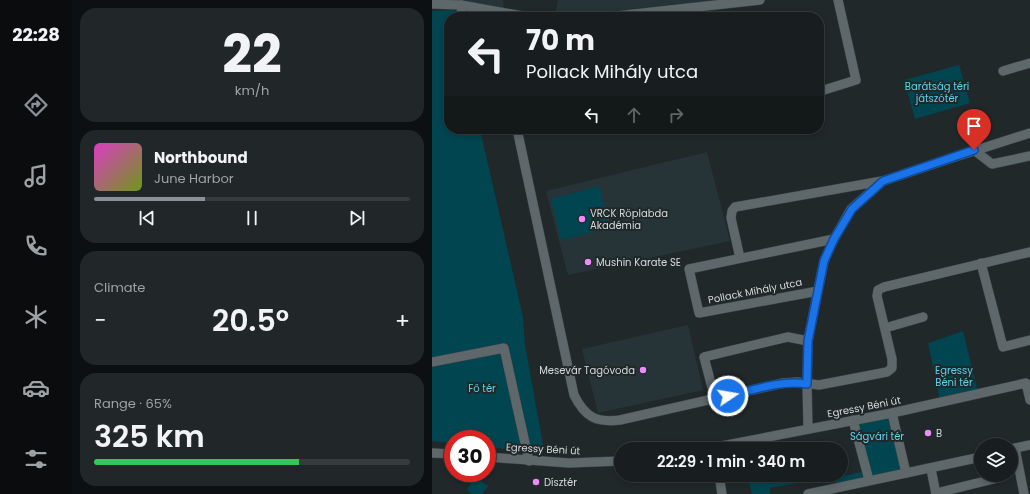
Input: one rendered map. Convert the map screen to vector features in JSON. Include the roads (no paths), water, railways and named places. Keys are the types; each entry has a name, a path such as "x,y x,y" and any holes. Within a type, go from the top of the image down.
{"street":[{"path":"652,12 760,0"},
{"path":"824,90 856,80 838,0"},
{"path":"432,4 461,5 500,12"},
{"path":"461,5 462,12"},
{"path":"1003,71 1030,63"},
{"path":"740,258 731,218 732,211 735,207 883,181 974,150 1030,133"},
{"path":"518,134 574,395 586,413 598,420 608,422 620,420 783,383 797,382 819,385 887,372 892,368 892,359 876,296 878,290 884,287 1030,252"},
{"path":"974,150 992,164 1030,156"},
{"path":"808,428 808,341 824,261 834,239 852,209 883,181"},
{"name":"Pollack Mihály utca","path":"818,291 795,294 699,313 688,269 834,239"},
{"path":"981,263 1003,347 1030,340"},
{"path":"885,328 923,317"},
{"path":"715,399 704,357 788,336 808,341"},
{"path":"432,362 504,348 529,461"},
{"name":"Egressy Béni út","path":"743,442 808,428 892,413 1026,383 1030,400"},
{"path":"892,413 906,473"},
{"path":"852,420 869,480"},
{"path":"1018,448 1030,445"},
{"path":"432,453 444,454"},
{"name":"Egressy Béni út","path":"496,458 569,463 614,461"},
{"path":"808,494 847,490 869,480 930,469 974,459"},
{"path":"930,469 936,493 981,482"},
{"path":"1018,469 1024,494 1030,493"},
{"path":"720,482 722,494"}],"place":[{"name":"VRCK Röplabda Akadémia","path":"582,219"},
{"name":"Mushin Karate SE","path":"588,262"},
{"name":"Mesevár Tagóvoda","path":"643,370"},
{"name":"B","path":"928,433"},
{"name":"Dísztér","path":"536,482"}],"park label":[{"name":"Barátság téri játszótér","path":"937,92"},
{"name":"Egressy Béni tér","path":"954,376"},
{"name":"Fő tér","path":"482,388"},
{"name":"Ságvári tér","path":"877,436"}]}
